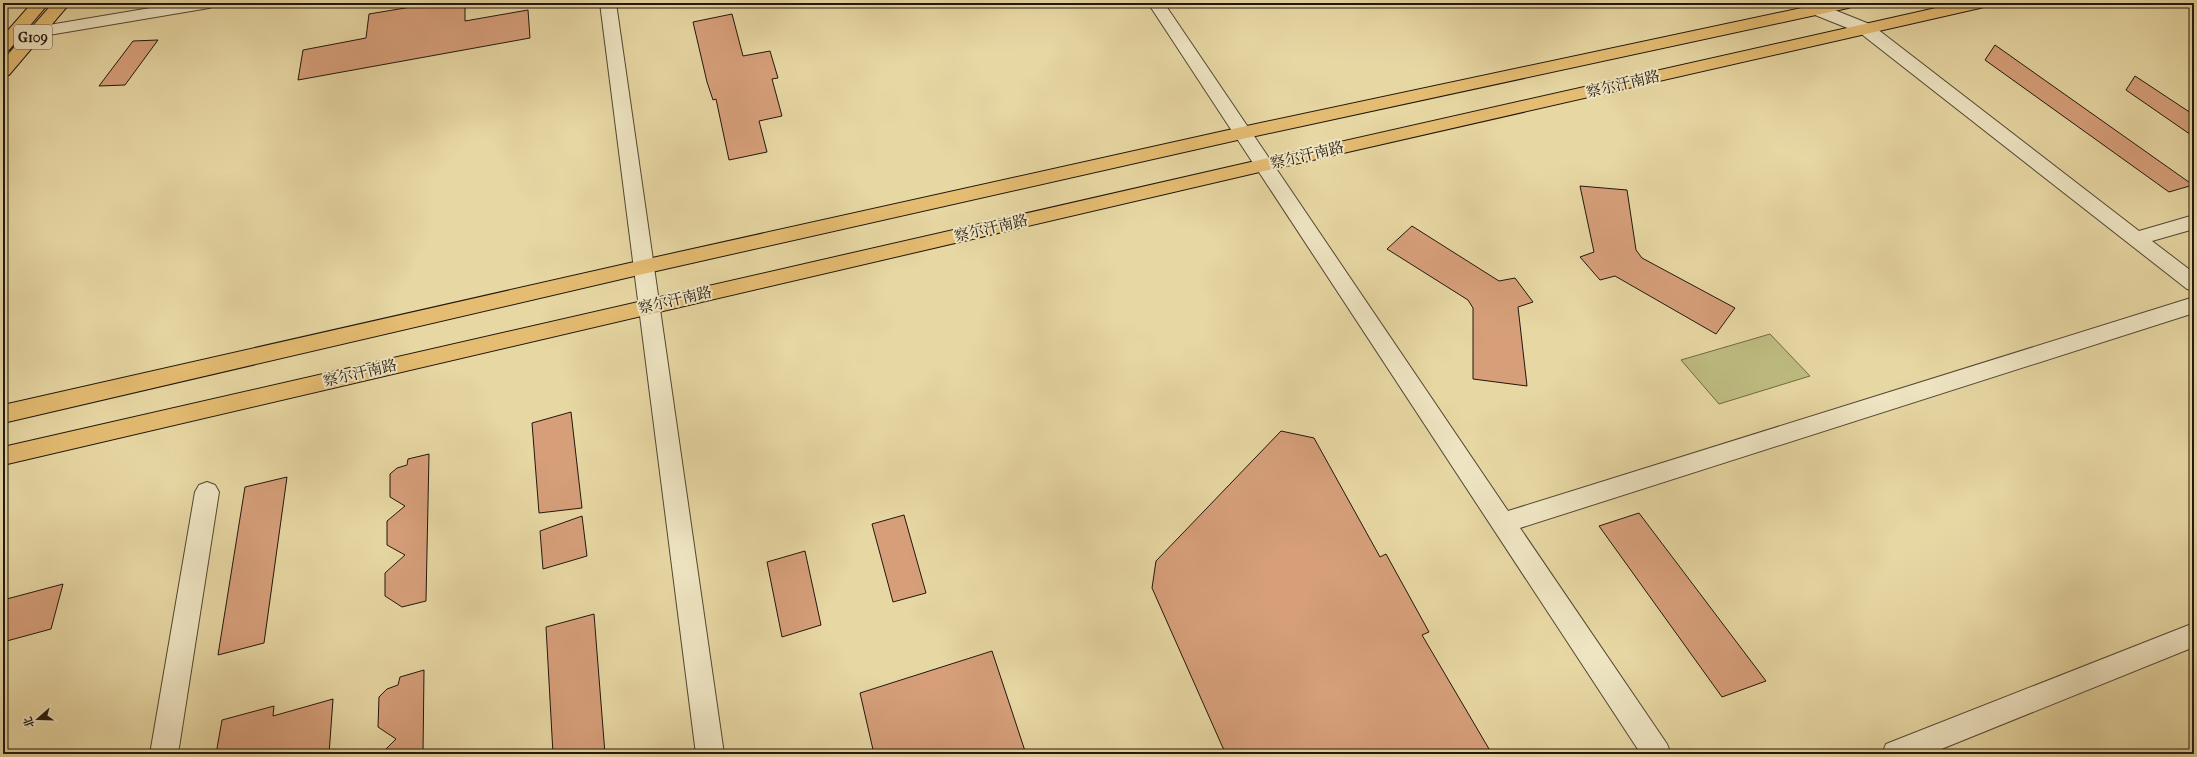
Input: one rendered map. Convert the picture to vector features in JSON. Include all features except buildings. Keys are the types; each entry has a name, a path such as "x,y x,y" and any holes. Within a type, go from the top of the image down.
{"main road":[{"name":"G109","path":"3,46 41,3"},
{"name":"G109","path":"3,71 62,3"},
{"name":"察尔汗南路","path":"3,414 643,267 1811,6 1848,3"},
{"name":"察尔汗南路","path":"3,456 1264,165 1980,3"}],"street":[{"path":"37,32 209,3"},
{"path":"608,3 710,754"},
{"path":"1156,3 1657,754"},
{"path":"1811,6 1866,29 2194,284"},
{"path":"2136,239 2194,222"},
{"path":"1502,523 2194,305"},
{"path":"164,754 207,492"},
{"path":"1896,754 2194,634"}],"shaded area":[{"path":"1770,334 1810,376 1719,404 1681,360"}]}
